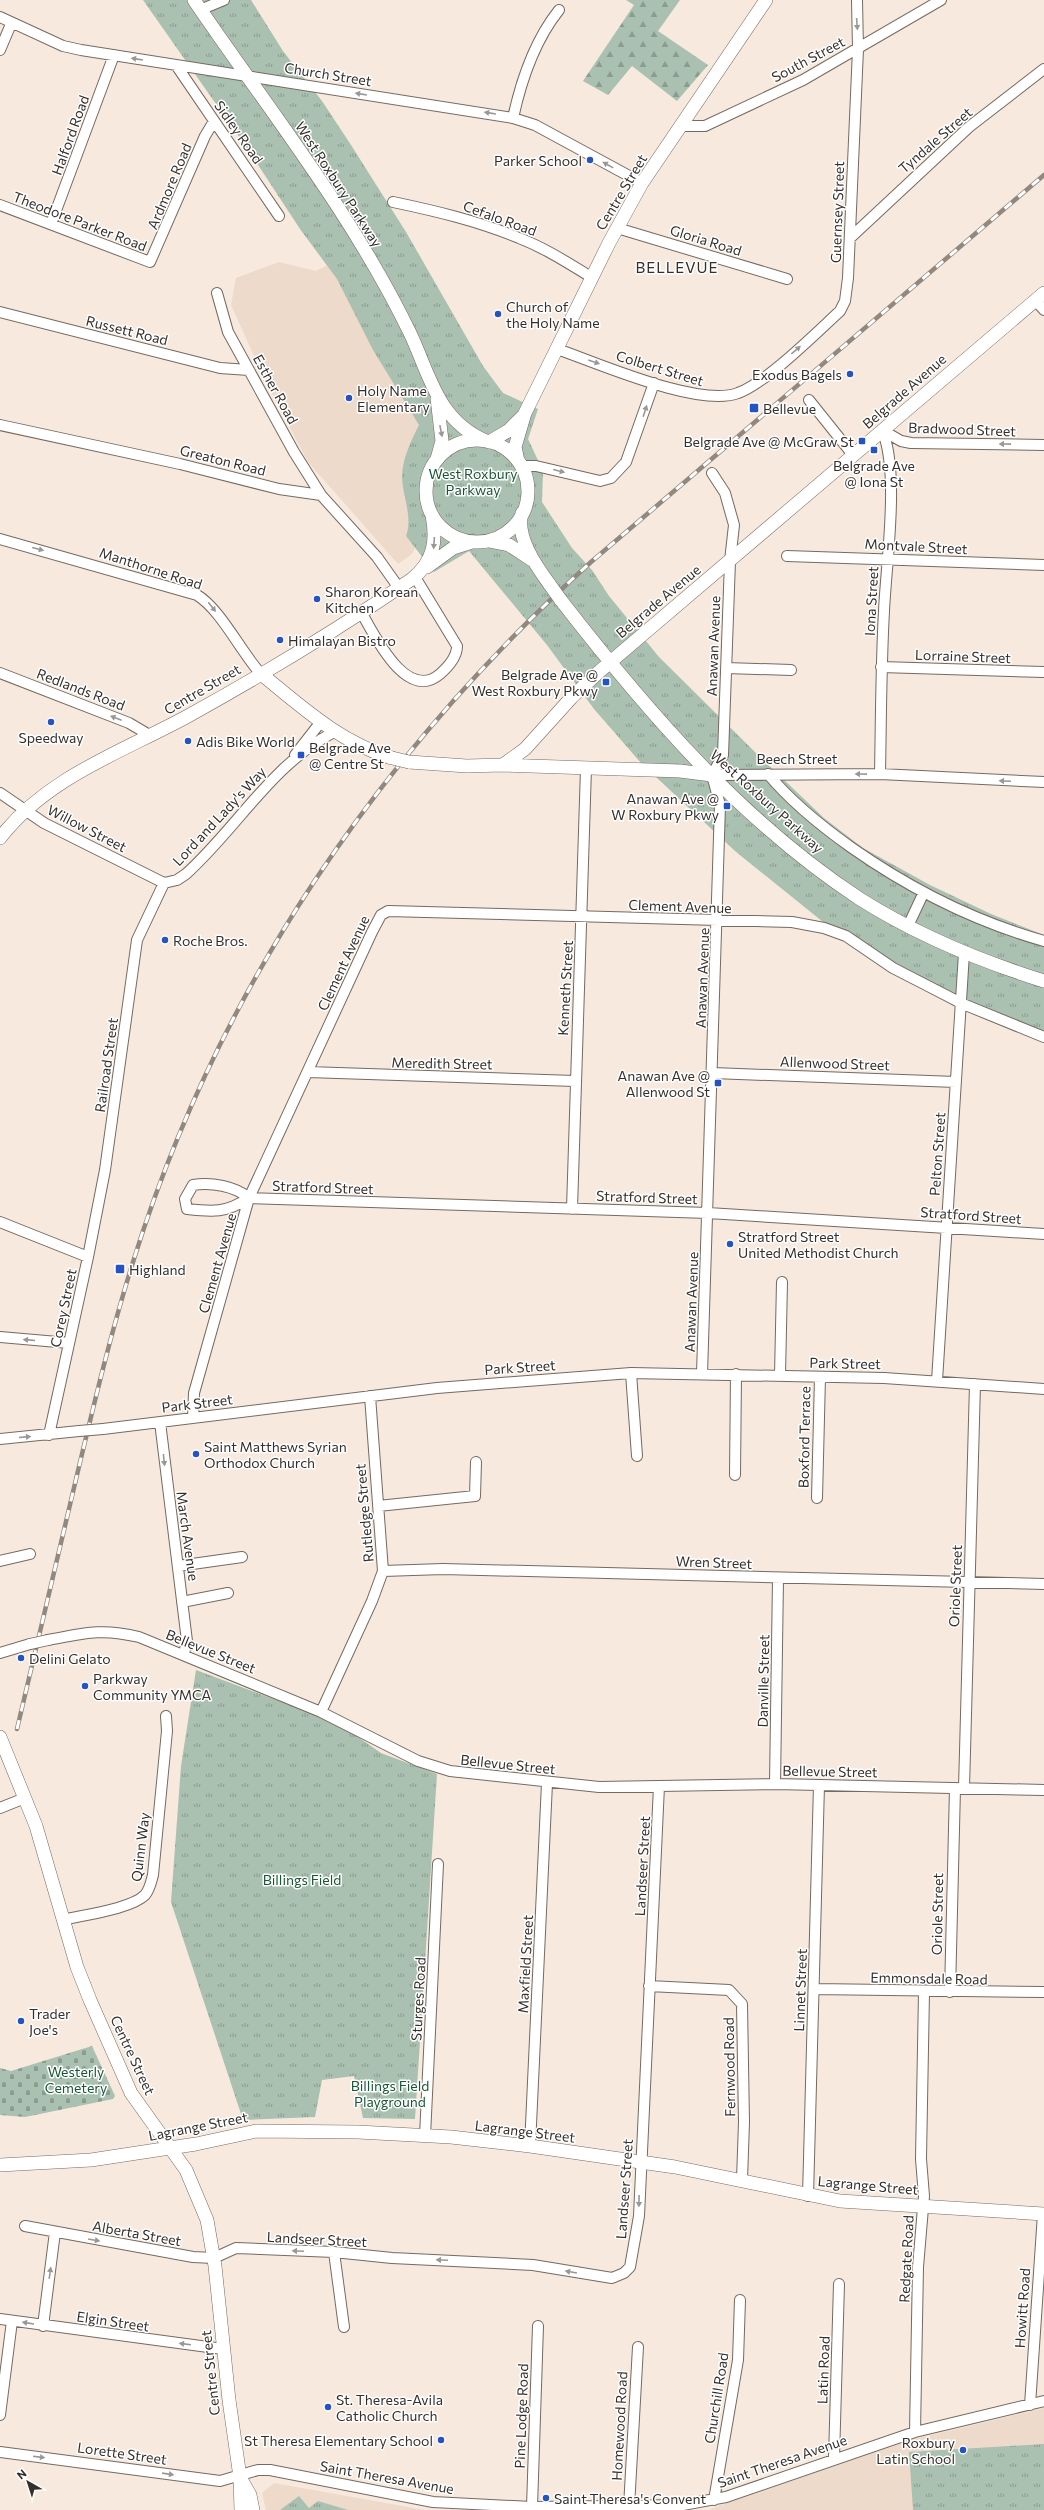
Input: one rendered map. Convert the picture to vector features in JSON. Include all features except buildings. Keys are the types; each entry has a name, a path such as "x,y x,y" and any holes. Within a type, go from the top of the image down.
{"main road":[{"name":"Centre Street","path":"519,463 515,447 525,413 617,228 642,183 766,0"},
{"name":"West Roxbury Parkway","path":"197,5 328,192 392,298 417,347 437,398 442,441 435,462"},
{"name":"Belgrade Avenue","path":"502,765 525,749 572,697 610,662 882,430 1041,301"},
{"name":"West Roxbury Parkway","path":"437,398 462,426 487,442"},
{"name":"Centre Street","path":"487,442 508,431 525,413"},
{"path":"474,440 487,442 502,447 519,463 528,490 522,513 510,529 487,541 472,542 458,538 445,531 432,515 426,492 428,476 435,462 446,451 459,443 474,440"},
{"name":"West Roxbury Parkway","path":"522,513 521,527 533,561 560,599 610,662 712,775 806,860 861,899 908,926 964,953 1044,981"},
{"name":"Centre Street","path":"419,573 432,556 434,545 432,515"},
{"name":"West Roxbury Parkway","path":"487,541 509,545 533,561"},
{"name":"Centre Street","path":"0,838 25,810 61,783 151,736 260,673 399,588 453,548 472,542"},
{"path":"260,673 320,723 361,747 392,758 409,762 443,765 502,765"},
{"name":"Beech Street","path":"502,765 680,771 712,775"},
{"name":"Centre Street","path":"0,1737 25,1798 81,1979 132,2094 186,2170 203,2207 214,2258 223,2349 240,2477 241,2510"},
{"name":"Lagrange Street","path":"0,2165 66,2163 171,2148 256,2131 358,2132 425,2136 530,2146 640,2162 742,2180 808,2196 871,2204 1044,2214"},
{"name":"Centre Street","path":"240,2477 250,2495 253,2510"}],"street":[{"path":"197,5 224,0"},
{"name":"Guernsey Street","path":"755,384 840,311 847,292 858,49 857,0"},
{"name":"South Street","path":"682,126 705,126 803,80 941,0"},
{"path":"513,118 519,92 547,25 558,10"},
{"name":"Church Street","path":"0,17 11,24 63,46 513,118 535,125 642,183"},
{"path":"0,50 11,24"},
{"name":"Halford Road","path":"51,224 114,55"},
{"name":"Sidley Road","path":"176,64 279,216"},
{"name":"Tyndale Street","path":"850,238 969,127 1044,69"},
{"name":"Ardmore Road","path":"150,262 205,136 214,121"},
{"name":"Cefalo Road","path":"393,202 440,212 493,228 546,250 592,277"},
{"name":"Theodore Parker Road","path":"0,205 150,262"},
{"name":"Gloria Road","path":"617,228 787,279"},
{"name":"Esther Road","path":"217,293 228,332 294,452 321,495"},
{"name":"Russett Road","path":"0,312 220,368 249,370"},
{"name":"Colbert Street","path":"557,349 693,395 711,398 732,396 755,384"},
{"path":"519,463 600,481 611,478 626,462 654,383"},
{"path":"809,400 853,455"},
{"name":"Greaton Road","path":"0,425 180,464 279,489 321,495"},
{"name":"Bradwood Street","path":"882,430 901,441 911,443 1044,445"},
{"name":"Iona Street","path":"880,774 881,667 887,558 890,454 882,430"},
{"name":"Anawan Avenue","path":"702,1374 713,1073 720,805 712,775 723,755 730,561 734,535 733,517 725,493 712,473"},
{"path":"321,495 378,557 399,588"},
{"name":"Manthorne Road","path":"0,539 197,594 212,606 245,656 260,673"},
{"name":"Montvale Street","path":"787,556 887,558 1044,565"},
{"path":"361,612 393,663 401,673 418,679 434,678 444,670 457,653 457,646 419,573"},
{"name":"Lorraine Street","path":"881,667 1044,672"},
{"path":"726,668 791,670"},
{"name":"Redlands Road","path":"0,673 129,723 151,736"},
{"name":"Lord and Lady's Way","path":"164,883 181,878 194,867 290,762 320,723"},
{"name":"Lord and Lady's Way","path":"290,762 334,732"},
{"name":"Kenneth Street","path":"572,1209 575,1081 583,918 586,768"},
{"name":"West Roxbury Parkway","path":"768,774 781,790 820,825 883,870 923,894 955,910 1004,930 1044,941"},
{"name":"Beech Street","path":"712,775 880,774 1044,782"},
{"name":"Willow Street","path":"0,793 55,829 164,883"},
{"name":"Railroad Street","path":"88,1257 106,1162 137,940 164,883"},
{"path":"908,926 923,894"},
{"name":"Clement Avenue","path":"193,1418 194,1393 249,1198 381,915 388,911 717,922 792,922 824,928 846,936 893,968 963,1004"},
{"name":"Pelton Street","path":"937,1382 945,1228 963,1004 964,953"},
{"path":"963,1004 1044,1037"},
{"name":"Meredith Street","path":"308,1072 575,1081"},
{"name":"Allenwood Street","path":"713,1073 956,1082"},
{"name":"Stratford Street","path":"249,1198 234,1188 200,1184 193,1185 184,1199 187,1209 223,1211 249,1198 708,1213 1044,1234"},
{"name":"Corey Street","path":"0,1222 88,1257 49,1435"},
{"path":"780,1375 782,1282"},
{"path":"0,1337 70,1343"},
{"path":"631,1373 637,1456"},
{"name":"Park Street","path":"0,1439 103,1429 436,1388 631,1373 820,1376 1044,1389"},
{"path":"735,1475 736,1374"},
{"name":"Boxford Terrace","path":"816,1498 820,1376"},
{"name":"Oriole Street","path":"950,1992 969,1583 975,1384"},
{"name":"Rutledge Street","path":"321,1712 372,1602 383,1571 370,1396"},
{"name":"March Avenue","path":"160,1422 187,1641 184,1654"},
{"path":"378,1506 475,1496 476,1462"},
{"path":"0,1561 30,1554"},
{"path":"178,1566 242,1558"},
{"name":"Wren Street","path":"383,1571 443,1569 778,1579 1044,1584"},
{"name":"Danville Street","path":"775,1784 778,1579"},
{"path":"182,1602 228,1593"},
{"name":"Bellevue Street","path":"0,1653 30,1644 95,1631 114,1631 139,1637 184,1654 321,1712 418,1760 450,1772 599,1788 775,1784 1044,1790"},
{"name":"Quinn Way","path":"63,1920 127,1904 138,1900 148,1891 154,1867 166,1716"},
{"name":"Maxfield Street","path":"530,2146 547,1783"},
{"name":"Linnet Street","path":"808,2196 819,1785"},
{"name":"Landseer Street","path":"214,2258 236,2248 334,2252 392,2258 533,2265 612,2278 624,2273 630,2267 634,2256 639,2216 640,2162 660,1786"},
{"path":"0,1808 25,1798"},
{"name":"Sturges Road","path":"425,2136 438,1864"},
{"name":"Fernwood Road","path":"650,1986 729,1990 742,2004 744,2122 742,2180"},
{"name":"Emmonsdale Road","path":"814,1990 1044,1992"},
{"name":"Redgate Road","path":"915,2432 918,2267 923,2207 924,1992"},
{"name":"Howitt Road","path":"1030,2405 1044,2214"},
{"name":"Alberta Street","path":"25,2226 192,2257 214,2258"},
{"path":"43,2326 56,2232"},
{"path":"334,2252 344,2327"},
{"name":"Latin Road","path":"834,2458 840,2284"},
{"name":"Churchill Road","path":"714,2500 738,2360 740,2300"},
{"name":"Elgin Street","path":"0,2319 43,2326 223,2349"},
{"path":"0,2415 12,2321"},
{"name":"Pine Lodge Road","path":"532,2507 538,2326"},
{"name":"Homewood Road","path":"629,2507 638,2347"},
{"name":"Saint Theresa Avenue","path":"240,2477 258,2470 270,2470 433,2502 532,2507 629,2507 683,2505 714,2500 834,2458 915,2432 1043,2402"},
{"name":"Lorette Street","path":"0,2452 220,2481 240,2477"}],"shaded area":[{"name":"Holy Name Elementary","path":"351,253 428,414 420,538 412,554 398,564 308,462 265,380 231,305 236,278 279,262 316,271"},
{"name":"Roxbury Latin School","path":"1044,2408 1044,2510 708,2510 771,2487 915,2439"},
{"path":"274,2483 425,2510 266,2510 262,2493"}],"green space":[{"name":"West Roxbury Parkway","path":"143,0 251,0 283,51 322,101 351,145 406,232 483,366 503,393 538,409 528,439 543,471 542,502 572,548 592,570 609,596 659,657 824,818 863,848 930,885 991,914 1044,935 1044,1039 982,1011 955,1007 917,986 833,930 735,851 641,763 594,709 547,645 469,551 434,572 406,536 408,529 408,515 402,471 408,450 419,425 373,350 337,279 300,229 249,151"},
{"path":"626,0 680,0 658,31 708,65 677,101 632,66 608,95 583,81 634,5"},
{"name":"Billings Field","path":"196,1670 338,1723 381,1753 437,1774 415,2119 363,2118 354,2076 322,2080 315,2117 243,2120 171,1902 181,1766"},
{"name":"Westerly Cemetery","path":"92,2046 115,2096 113,2099 25,2117 0,2115 0,2068 11,2071"},
{"path":"1044,2444 1044,2510 913,2510 909,2452"},
{"path":"299,2496 309,2508 318,2501 348,2510 280,2510"}],"railway":[{"path":"17,1729 96,1395 117,1315 133,1262 168,1161 211,1064 259,971 314,881 375,796 442,714 514,636 591,562 1044,175"}],"place":[{"name":"Parker School","path":"590,160"},
{"name":"Church of the Holy Name","path":"498,314"},
{"name":"Exodus Bagels","path":"850,374"},
{"name":"Holy Name Elementary","path":"349,398"},
{"name":"Bellevue","path":"754,408"},
{"name":"Belgrade Ave @ McGraw St","path":"862,441"},
{"name":"Belgrade Ave @ Iona St","path":"874,450"},
{"name":"Sharon Korean Kitchen","path":"317,599"},
{"name":"Himalayan Bistro","path":"280,640"},
{"name":"Belgrade Ave @ West Roxbury Pkwy","path":"606,682"},
{"name":"Speedway","path":"51,722"},
{"name":"Adis Bike World","path":"188,741"},
{"name":"Belgrade Ave @ Centre St","path":"301,755"},
{"name":"Anawan Ave @ W Roxbury Pkwy","path":"727,806"},
{"name":"Roche Bros.","path":"165,940"},
{"name":"Anawan Ave @ Allenwood St","path":"718,1083"},
{"name":"Stratford Street United Methodist Church","path":"730,1244"},
{"name":"Highland","path":"120,1269"},
{"name":"Saint Matthews Syrian Orthodox Church","path":"196,1454"},
{"name":"Delini Gelato","path":"21,1658"},
{"name":"Parkway Community YMCA","path":"85,1686"},
{"name":"Trader Joe's","path":"21,2021"},
{"name":"St. Theresa-Avila Catholic Church","path":"328,2407"},
{"name":"St Theresa Elementary School","path":"441,2440"},
{"name":"Roxbury Latin School","path":"963,2450"},
{"name":"Saint Theresa's Convent","path":"546,2498"}],"district":[{"name":"BELLEVUE","path":"677,267"}],"park label":[{"name":"Billings Field Playground","path":"390,2094"}]}
